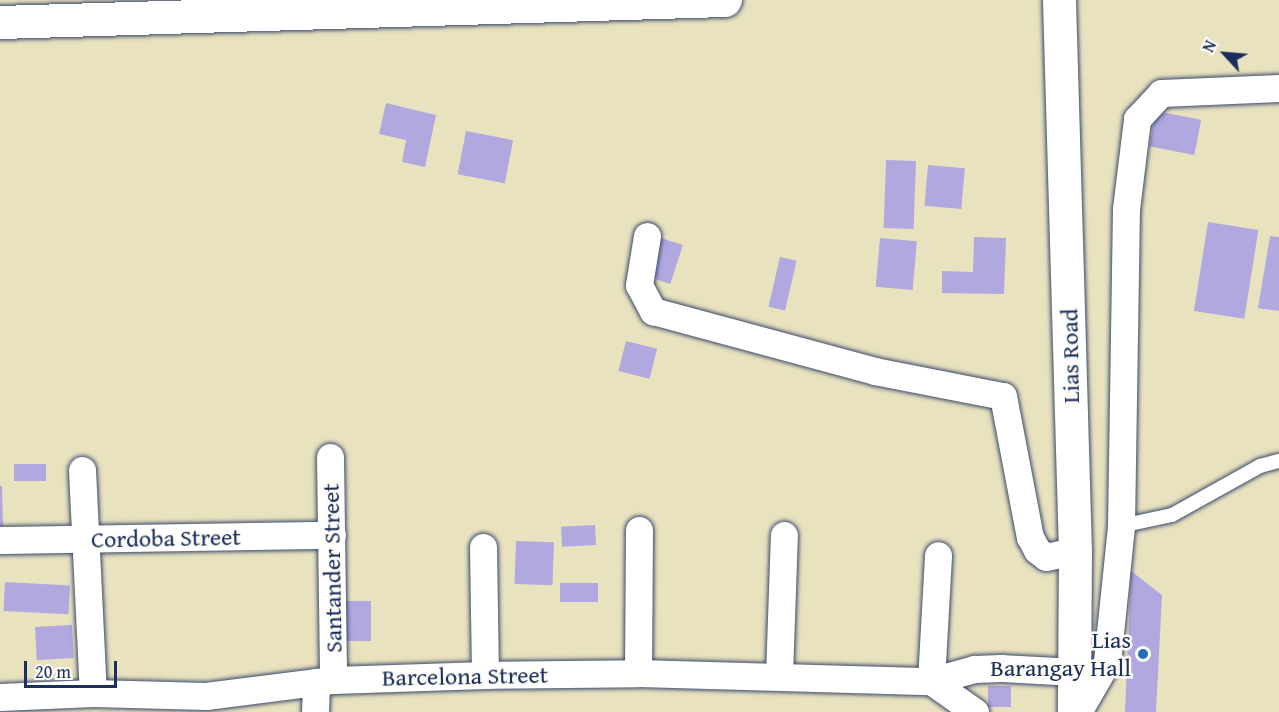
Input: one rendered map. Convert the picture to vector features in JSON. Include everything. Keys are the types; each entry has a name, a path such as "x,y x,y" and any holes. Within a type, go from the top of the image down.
{"main road":[{"path":"0,22 724,0"},
{"name":"Lias Road","path":"1059,0 1075,551 1076,712"}],"street":[{"path":"1076,712 1107,662 1121,526 1126,209 1137,119 1161,93 1279,88"},
{"path":"647,236 639,285 653,311 874,371 1003,396 1030,537 1037,550 1046,557 1075,551"},
{"name":"Santander Street","path":"315,712 325,681 332,534 330,456"},
{"path":"82,470 93,693"},
{"path":"638,673 639,530"},
{"name":"Cordoba Street","path":"0,540 332,534"},
{"path":"779,676 784,535"},
{"path":"483,547 485,675"},
{"path":"938,555 931,681 975,712"},
{"name":"Barcelona Street","path":"0,697 93,693 206,696 325,681 485,675 638,673 931,681 974,669 1001,668 1075,672"}],"lane":[{"path":"1121,526 1172,514 1260,466 1279,461"}],"building":[{"path":"386,103 436,115 425,167 402,162 406,140 379,134"},
{"path":"1156,111 1201,120 1194,155 1149,146"},
{"path":"466,131 513,140 505,183 458,174"},
{"path":"886,160 916,161 914,229 884,228"},
{"path":"928,165 965,168 961,209 924,206"},
{"path":"1208,222 1258,230 1244,319 1194,311"},
{"path":"1270,236 1279,237 1279,311 1258,308"},
{"path":"974,237 1006,238 1004,294 942,293 942,271 973,272"},
{"path":"661,238 683,245 670,284 648,277"},
{"path":"880,238 917,241 913,290 876,287"},
{"path":"780,257 797,261 785,311 769,307"},
{"path":"626,341 657,349 650,379 619,371"},
{"path":"14,464 46,464 46,481 14,481"},
{"path":"0,486 2,486 3,526 0,526"},
{"path":"595,525 596,545 562,547 561,527"},
{"path":"516,541 554,542 552,585 514,584"},
{"name":"Lias Barangay Hall","path":"1131,571 1162,595 1156,712 1125,712"},
{"path":"5,582 70,585 68,614 3,611"},
{"path":"560,583 598,583 598,602 560,602"},
{"path":"345,601 371,601 371,641 345,641"},
{"path":"72,625 74,658 37,660 35,627"},
{"path":"988,686 1011,686 1011,707 988,707"}],"place":[{"name":"Lias Barangay Hall","path":"1143,654"}]}
